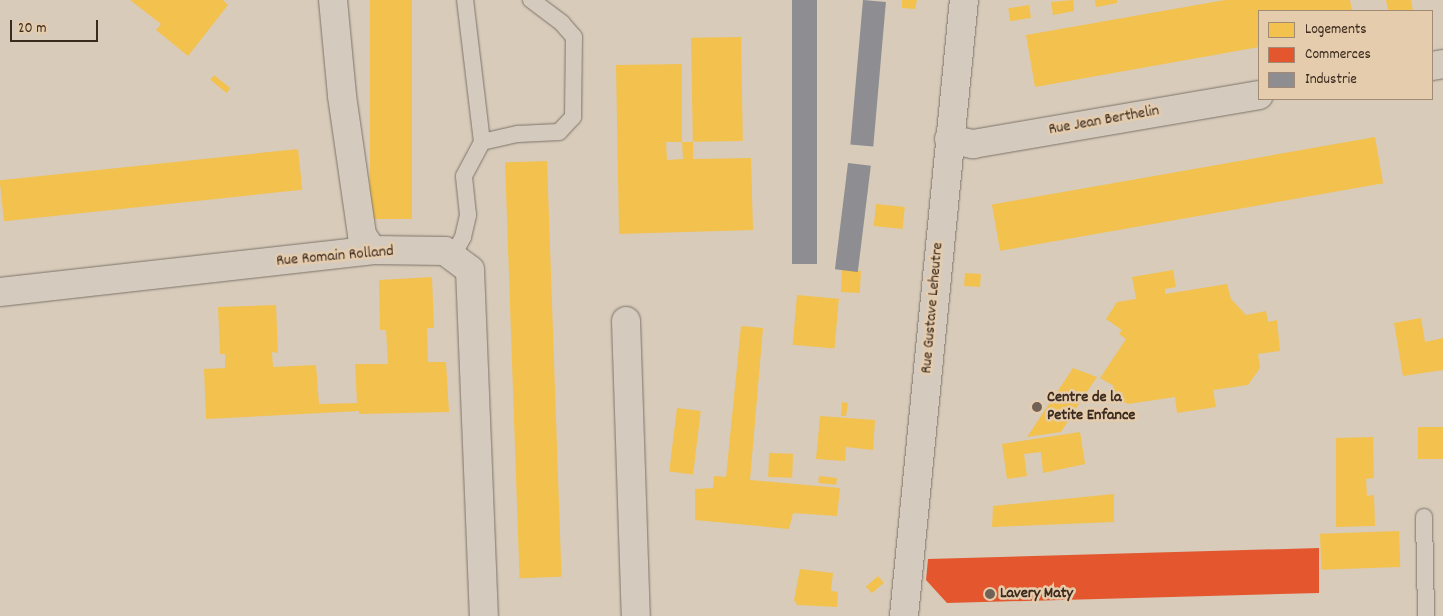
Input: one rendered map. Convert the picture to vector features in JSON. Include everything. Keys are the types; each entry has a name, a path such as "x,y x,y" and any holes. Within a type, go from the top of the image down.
{"street":[{"path":"333,0 342,96 362,236 372,250"},
{"name":"Rue Gustave Leheutre","path":"904,616 964,0"},
{"name":"Rue Jean Berthelin","path":"949,139 973,144 1258,95"},
{"name":"Rue Romain Rolland","path":"0,292 372,250 445,251 470,270 484,616"},
{"path":"626,321 636,616"}],"lane":[{"path":"452,257 463,237 468,215 464,176 482,142 465,0"},
{"path":"482,142 518,134 559,132 573,117 574,37 562,23 531,0"},
{"path":"1424,517 1426,616"}],"building: Logements":[{"path":"130,0 223,0 228,5 188,56 156,30 161,24"},
{"path":"370,0 412,0 412,219 370,219"},
{"path":"902,0 917,0 915,9 902,8"},
{"path":"1073,0 1074,11 1053,15 1051,2"},
{"path":"1095,0 1117,0 1117,3 1096,7"},
{"path":"1225,0 1350,0 1352,10 1258,10 1258,47 1035,87 1026,35"},
{"path":"1386,0 1411,0 1413,10 1388,10"},
{"path":"1029,5 1031,18 1010,21 1008,8"},
{"path":"741,37 743,141 693,142 691,38"},
{"path":"682,64 682,142 693,142 693,159 751,158 753,230 619,234 616,65","holes":["666,142 682,142 683,159 667,160"]},
{"path":"214,75 230,88 227,93 210,80"},
{"path":"1375,137 1383,183 1000,251 992,205"},
{"path":"298,149 302,190 4,221 0,180"},
{"path":"547,161 562,577 520,578 505,162"},
{"path":"876,204 905,207 903,229 874,226"},
{"path":"842,270 861,271 860,293 841,292"},
{"path":"1173,270 1176,287 1165,289 1165,294 1227,284 1231,299 1246,315 1266,311 1268,322 1277,320 1280,351 1258,354 1260,368 1248,385 1213,390 1216,407 1177,413 1175,397 1128,404 1109,394 1114,386 1100,378 1126,339 1119,334 1122,330 1106,319 1117,302 1136,299 1132,277"},
{"path":"965,273 981,274 980,287 964,286"},
{"path":"432,277 434,328 427,328 428,362 446,362 449,412 359,414 359,411 206,419 204,369 225,368 225,354 220,354 218,307 276,305 278,353 272,352 273,367 316,365 319,404 357,403 355,364 388,364 386,330 380,330 379,280"},
{"path":"797,295 839,299 834,348 793,345"},
{"path":"1421,318 1425,342 1443,338 1443,370 1403,376 1394,323"},
{"path":"741,326 763,328 750,480 840,488 837,516 793,513 789,529 695,520 695,489 713,488 714,476 726,477"},
{"path":"1073,368 1097,377 1061,432 1027,437"},
{"path":"842,402 848,403 846,416 841,416"},
{"path":"677,408 701,411 693,474 669,472"},
{"path":"820,416 875,420 873,450 846,447 845,461 816,459"},
{"path":"1418,427 1443,427 1443,459 1418,459"},
{"path":"1080,432 1085,464 1043,473 1041,452 1024,454 1027,476 1007,479 1002,444"},
{"path":"1373,437 1374,478 1366,479 1367,496 1374,495 1375,526 1336,527 1336,438"},
{"path":"769,453 793,454 792,478 768,477"},
{"path":"819,476 837,478 836,485 818,483"},
{"path":"1114,494 1114,522 992,527 993,506"},
{"path":"1399,531 1400,567 1321,570 1320,534"},
{"path":"800,569 833,573 831,591 838,592 837,607 797,605 794,600"},
{"path":"878,576 884,583 872,593 866,586"}],"building: Commerces":[{"path":"1319,548 1319,593 947,603 926,580 928,559"}],"building: Industrie":[{"path":"792,0 817,0 817,264 792,264"},
{"path":"863,0 886,2 873,146 850,144"},
{"path":"848,163 871,166 858,272 835,269"}],"place":[{"name":"Centre de la Petite Enfance","path":"1037,407"},
{"name":"Lavery Maty","path":"990,594"}]}
